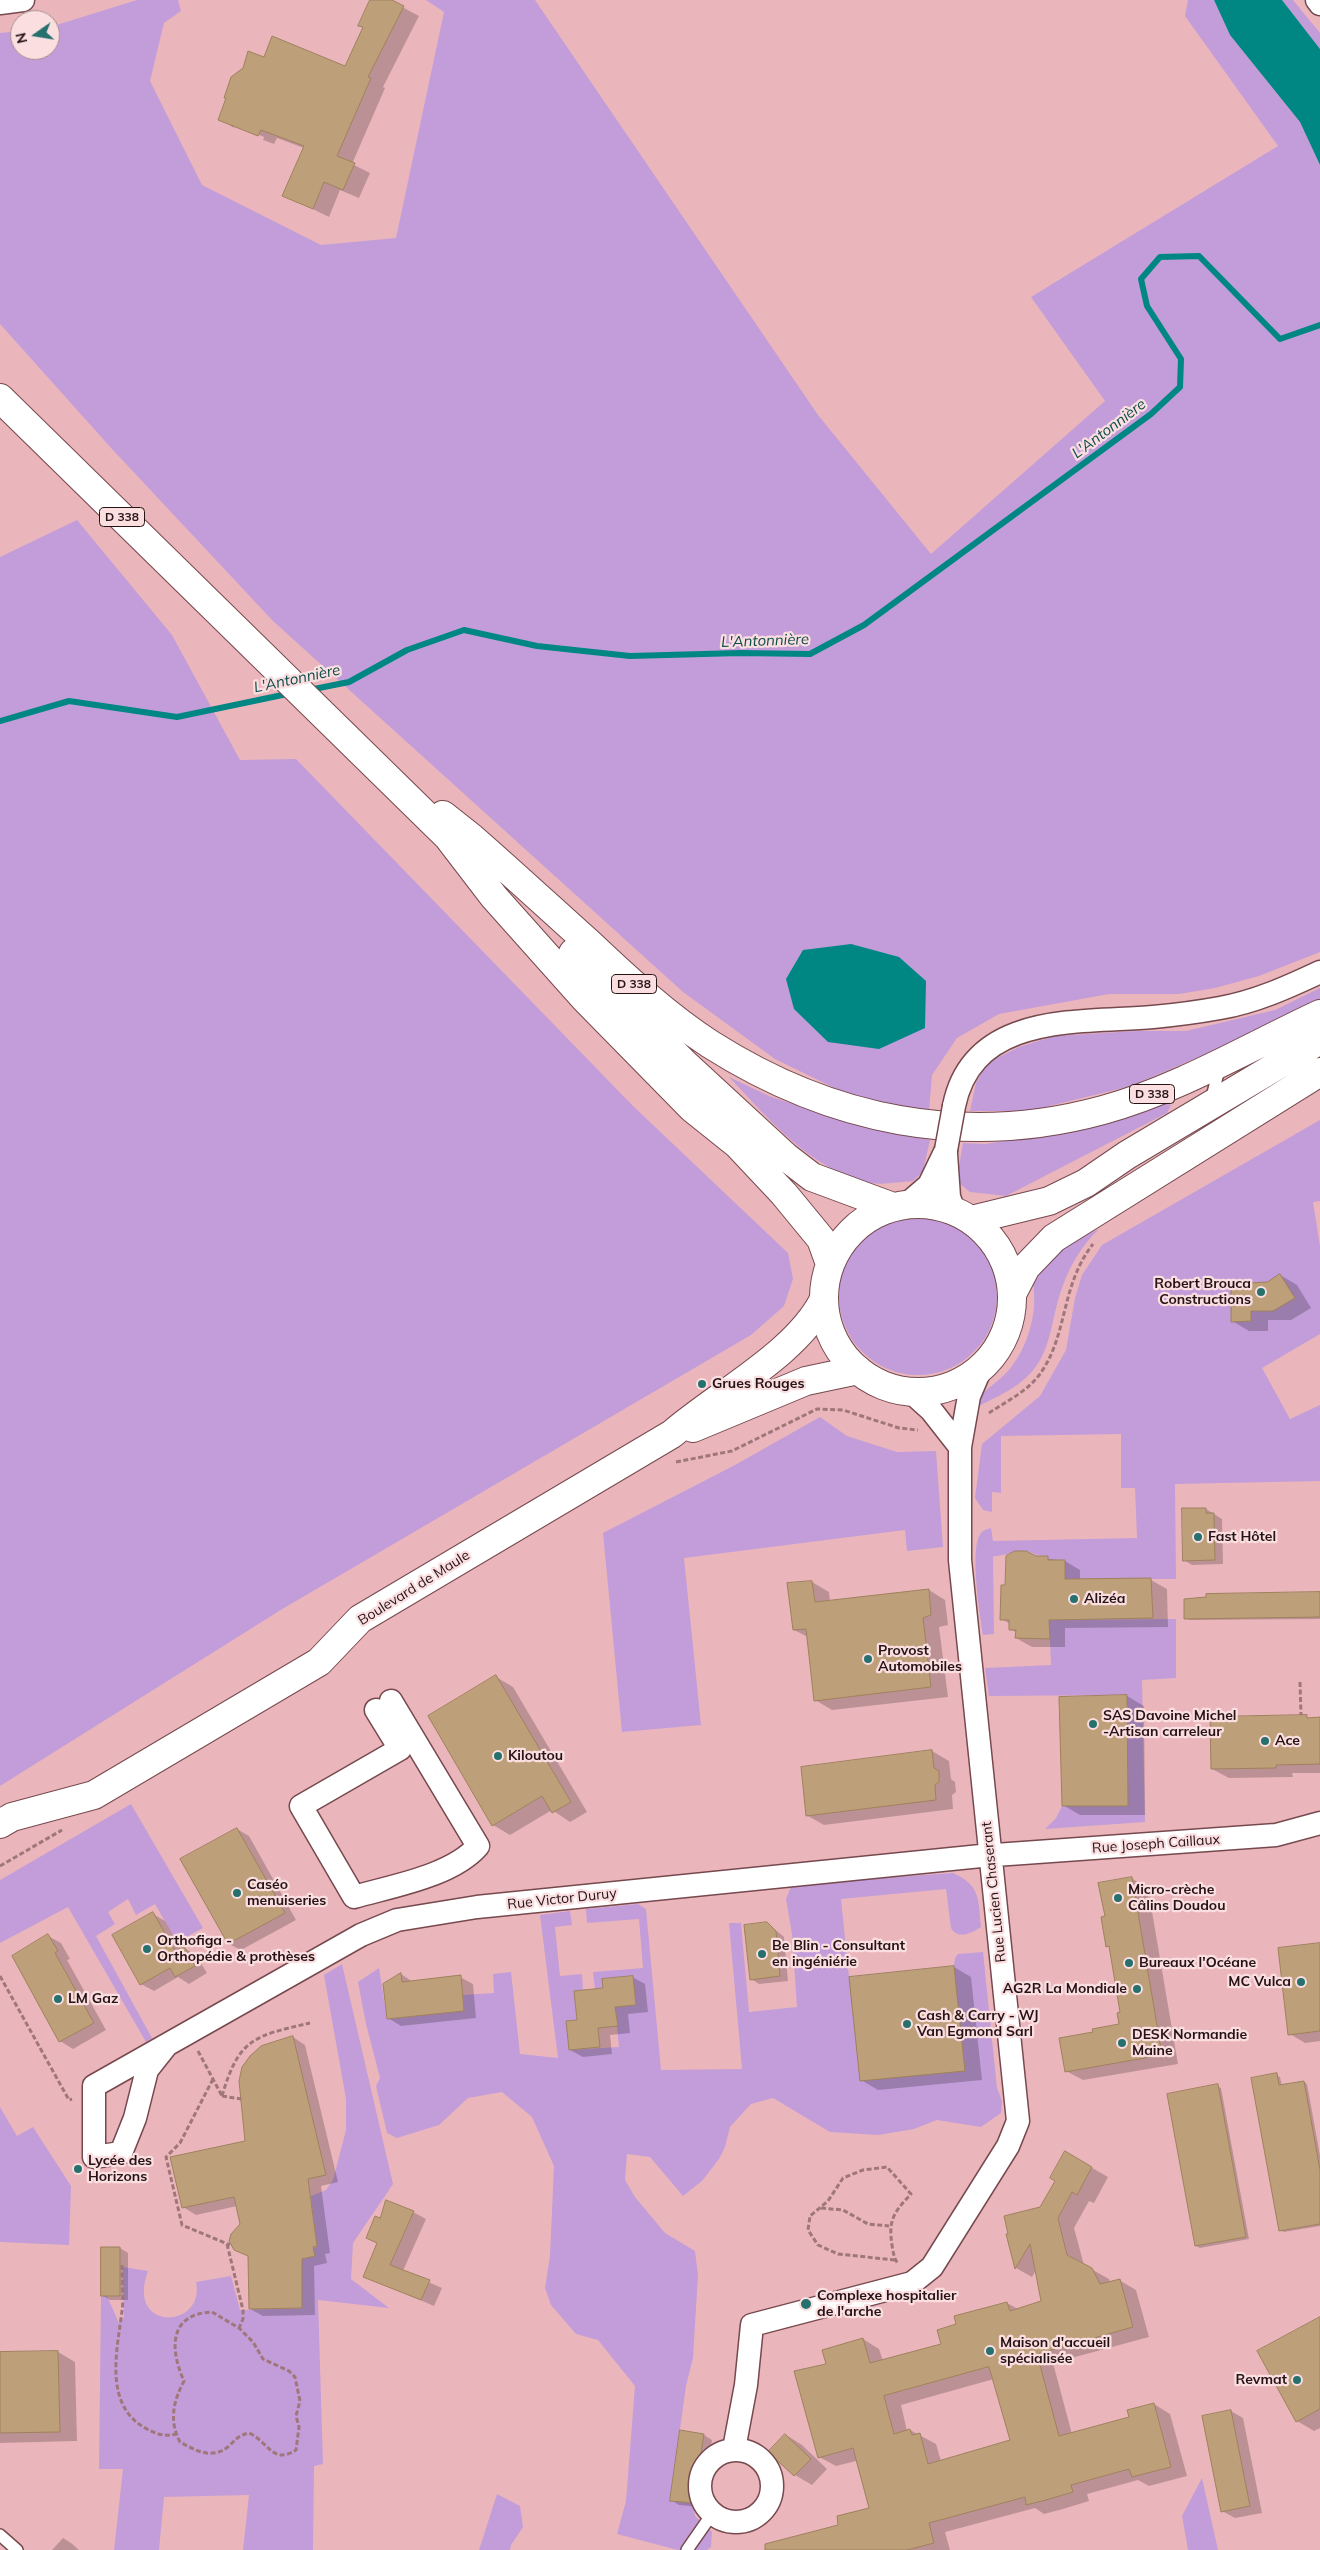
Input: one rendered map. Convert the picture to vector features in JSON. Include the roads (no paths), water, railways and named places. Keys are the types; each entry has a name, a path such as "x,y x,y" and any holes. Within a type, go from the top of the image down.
{"main road":[{"name":"D 338","path":"0,398 376,764 448,837 494,897 585,999 692,1108 737,1144 784,1194 821,1239 830,1264"},
{"name":"D 338","path":"376,764 472,838 665,1011 710,1043 781,1084 859,1111 903,1122 935,1126 1016,1126 1102,1110 1131,1102 1179,1083 1320,1014"},
{"name":"D 338","path":"448,837 482,862 684,1063 786,1157 812,1177 900,1206"},
{"name":"D 338","path":"963,1216 1048,1201 1086,1183 1127,1156 1320,1040"},
{"path":"1012,1294 1026,1267 1054,1238 1320,1072"},
{"path":"900,1206 937,1206 963,1216 984,1231 1000,1252 1007,1268 1012,1294 1011,1313 1003,1339 981,1368 966,1380 948,1387 930,1392 911,1392 883,1385 858,1370 842,1354 831,1334 824,1299 830,1264 840,1245 855,1228 873,1215 900,1206"},
{"name":"Boulevard de Maule","path":"0,1824 12,1817 94,1795 319,1662 360,1619 672,1434 786,1348 808,1327 824,1299"},
{"name":"Boulevard de Maule","path":"672,1434 704,1424 806,1381 858,1370"}],"street":[{"path":"0,3 23,0"},
{"path":"1317,0 1320,4"},
{"path":"963,1216 950,1197 946,1150 958,1086 968,1069 986,1049 1034,1027 1065,1022 1154,1017 1222,1008 1273,993 1320,972"},
{"path":"900,1206 929,1185 946,1150"},
{"name":"Rue Lucien Chaserant","path":"734,2449 746,2385 752,2325 912,2283 932,2267 1008,2146 1018,2121 960,1560 957,1436 969,1396 981,1368"},
{"path":"911,1392 957,1436"},
{"path":"384,1705 478,1846 471,1854 444,1870 354,1897 301,1806 400,1749 384,1705"},
{"name":"Rue Joseph Caillaux","path":"991,1855 1276,1835 1320,1824"},
{"name":"Rue Victor Duruy","path":"166,2046 147,2070 135,2118 121,2153 94,2156 94,2086 361,1935 397,1920 477,1907 991,1855"},
{"path":"734,2449 746,2451 765,2464 770,2475 770,2498 756,2516 745,2521 733,2522 712,2514 705,2505 701,2495 701,2474 714,2456 734,2449"}],"lane":[{"path":"1210,1106 1221,1061"},
{"path":"688,2550 712,2514"},
{"path":"0,2535 17,2550"}],"water":[{"path":"1214,0 1282,0 1320,49 1320,165 1300,122 1230,35"},
{"path":"851,944 899,957 926,981 925,1028 879,1049 828,1042 794,1009 786,979 803,950"}],"waterway":[{"name":"L'Antonnière","path":"309,690 349,682 407,650 464,630 537,646 630,656 740,653 810,654 864,625 1151,414 1180,387 1181,359 1147,306 1141,279 1160,257 1199,256 1280,339 1320,325"},
{"name":"L'Antonnière","path":"0,721 69,701 177,717 292,693"}],"place":[{"name":"Robert Brouca Constructions","path":"1261,1292"},
{"name":"Grues Rouges","path":"702,1384"},
{"name":"Fast Hôtel","path":"1198,1537"},
{"name":"Alizéa","path":"1074,1599"},
{"name":"Provost Automobiles","path":"868,1659"},
{"name":"SAS Davoine Michel -Artisan carreleur","path":"1093,1724"},
{"name":"Ace","path":"1265,1741"},
{"name":"Kiloutou","path":"498,1756"},
{"name":"Caséo menuiseries","path":"237,1893"},
{"name":"Micro-crèche Câlins Doudou","path":"1118,1898"},
{"name":"Orthofiga - Orthopédie & prothèses","path":"147,1949"},
{"name":"Be Blin - Consultant en ingéniérie","path":"762,1954"},
{"name":"Bureaux l'Océane","path":"1129,1963"},
{"name":"MC Vulca","path":"1301,1982"},
{"name":"AG2R La Mondiale","path":"1137,1989"},
{"name":"LM Gaz","path":"58,1999"},
{"name":"Cash & Carry - WJ Van Egmond Sarl","path":"907,2024"},
{"name":"DESK Normandie Maine","path":"1122,2043"},
{"name":"Lycée des Horizons","path":"78,2169"},
{"name":"Complexe hospitalier de l'arche","path":"806,2304"},
{"name":"Maison d'accueil spécialisée","path":"990,2351"},
{"name":"Revmat","path":"1297,2380"}]}
